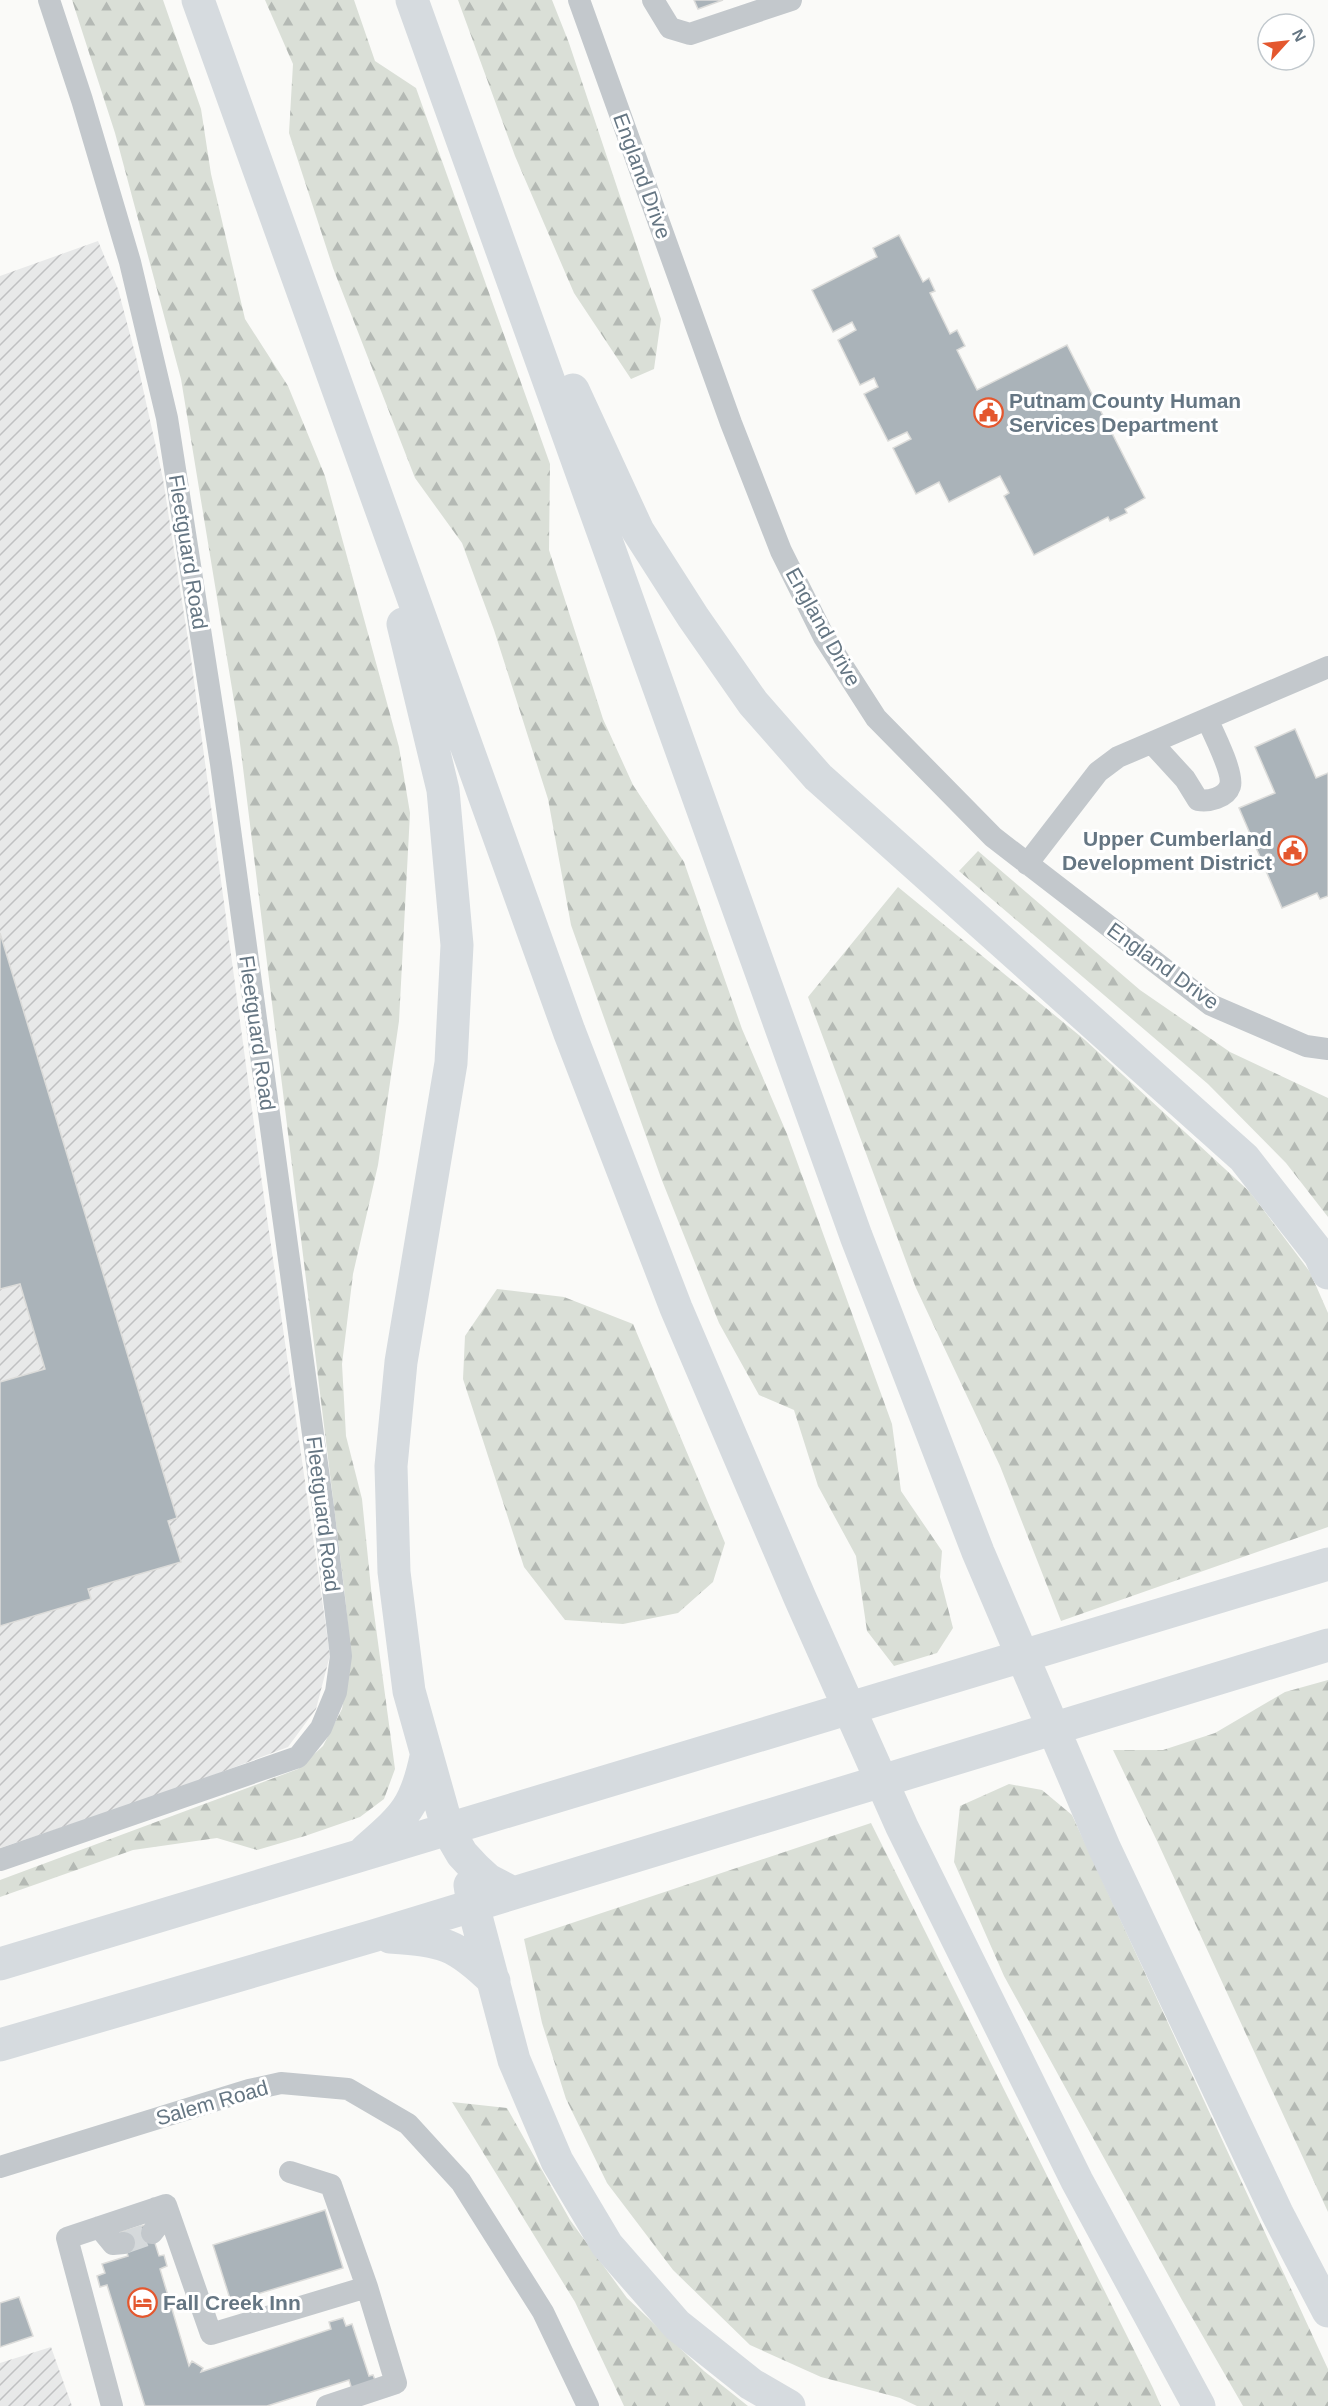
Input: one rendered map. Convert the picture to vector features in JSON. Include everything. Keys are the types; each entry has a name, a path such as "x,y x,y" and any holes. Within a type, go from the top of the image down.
{"highway":[{"path":"198,0 577,1053 676,1308 790,1577 906,1837 1077,2181 1199,2406"},
{"path":"412,0 856,1236 978,1552 1104,1847 1277,2213 1328,2311"},
{"path":"479,185 638,531 693,617 753,703 818,777 1244,1158 1320,1255 1328,1272"},
{"path":"363,459 443,790 457,945 451,1063 400,1362 391,1466 394,1572 407,1679 426,1758 448,1830 462,1854 473,1866 488,1880 513,1893"},
{"path":"0,1964 1328,1564"},
{"path":"0,2045 373,1936 1328,1645"},
{"path":"360,1856 408,1810 420,1785 426,1758"},
{"path":"521,1807 489,1831 477,1849 470,1885 473,1905 514,2060 557,2161 607,2245 677,2325 751,2384 789,2406"},
{"path":"373,1936 432,1940 454,1948 475,1962 494,1981"}],"street":[{"name":"Fleetguard Road","path":"0,1860 298,1757 321,1728 336,1692 341,1656 323,1507 221,764 166,418 130,262 82,100 49,0"},
{"name":"England Drive","path":"579,0 731,423 781,551 824,637 876,717 993,837 1210,1005 1306,1046 1328,1049"},
{"path":"653,0 670,28 690,34 791,0"},
{"path":"1028,864 1098,772 1118,757 1328,667"},
{"path":"1152,743 1185,780 1198,800 1214,799 1224,794 1230,786 1230,776 1207,719"},
{"name":"Salem Road","path":"0,2167 249,2090 281,2084 348,2089 408,2124 461,2181 543,2312 588,2406"},
{"path":"290,2172 331,2185 367,2286 396,2383 327,2406"},
{"path":"112,2406 67,2238 166,2205 211,2334 367,2286"},
{"path":"152,2233 159,2224 156,2208"},
{"path":"99,2227 113,2244 124,2243"}],"shaded area":[{"path":"98,241 118,289 136,357 163,479 191,659 261,1176 330,1655 316,1709 288,1747 177,1789 0,1848 0,276"},
{"path":"51,2347 72,2406 0,2406 0,2363"}],"green space":[{"path":"72,0 163,0 201,109 211,174 245,319 288,386 325,476 399,747 410,813 399,1021 378,1165 353,1274 342,1364 346,1436 362,1499 372,1598 395,1769 384,1799 360,1817 305,1836 257,1850 217,1838 133,1850 0,1897 0,1880 298,1769 323,1746 342,1709 351,1659 237,719 181,379 115,133"},
{"path":"265,0 354,0 375,61 416,88 550,464 549,550 603,719 633,785 684,862 742,1029 787,1134 892,1424 901,1491 942,1551 940,1577 953,1628 937,1653 894,1666 867,1631 856,1556 818,1486 794,1410 759,1395 719,1323 661,1178 571,925 548,799 494,630 462,543 415,478 333,268 289,133 293,64"},
{"path":"458,0 552,0 569,43 661,319 654,369 631,379 574,293 515,156"},
{"path":"978,851 1140,990 1230,1052 1328,1098 1328,1217 1286,1163 1208,1084 959,871"},
{"path":"898,887 1085,1040 1250,1192 1310,1272 1328,1313 1328,1527 1061,1621 1000,1466 916,1288 808,997"},
{"path":"497,1289 564,1297 633,1324 725,1543 713,1582 678,1613 623,1624 565,1620 524,1567 463,1379 465,1336"},
{"path":"1328,1680 1328,2212 1113,1750 1163,1750 1215,1733 1285,1692"},
{"path":"1009,1784 1042,1790 1072,1815 1328,2369 1328,2406 1243,2406 1182,2300 1004,1976 954,1862 960,1806"},
{"path":"871,1823 1161,2406 917,2406 900,2398 821,2377 750,2345 673,2270 607,2183 566,2099 542,2023 524,1939"},
{"path":"452,2102 507,2108 570,2220 627,2298 704,2371 748,2406 624,2406 575,2302"}],"building":[{"path":"694,0 723,0 698,9"},
{"name":"Putnam County Human Services Department","path":"899,235 923,282 929,278 935,291 930,293 950,334 957,330 965,346 957,350 977,390 1067,345 1145,498 1125,509 1127,513 1110,521 1108,517 1034,555 1004,496 1009,493 1000,476 949,502 939,482 916,494 893,448 911,439 907,432 888,441 864,394 878,387 874,378 860,385 838,340 856,330 852,322 833,332 812,290 877,257 873,248"},
{"name":"Upper Cumberland Development District","path":"1295,729 1316,778 1328,773 1328,896 1320,899 1317,893 1282,908 1239,808 1275,793 1255,747"},
{"path":"0,933 177,1518 168,1521 181,1562 88,1589 91,1599 0,1626 0,1382 45,1369 20,1284 0,1289"},
{"path":"325,2210 343,2268 231,2302 213,2245"},
{"name":"Fall Creek Inn","path":"149,2224 159,2256 164,2255 167,2266 160,2269 189,2366 192,2361 203,2368 201,2372 331,2329 329,2322 343,2318 346,2326 352,2324 369,2376 373,2375 377,2385 353,2393 349,2380 267,2406 145,2406 107,2285 100,2287 97,2276 105,2273 102,2264 128,2256 121,2232"},
{"path":"19,2297 33,2336 0,2347 0,2303"}],"tunnel":[{"path":"124,2243 152,2233"}],"place":[{"name":"Putnam County Human Services Department","path":"988,413"},
{"name":"Upper Cumberland Development District","path":"1293,851"},
{"name":"Fall Creek Inn","path":"142,2303"}]}
